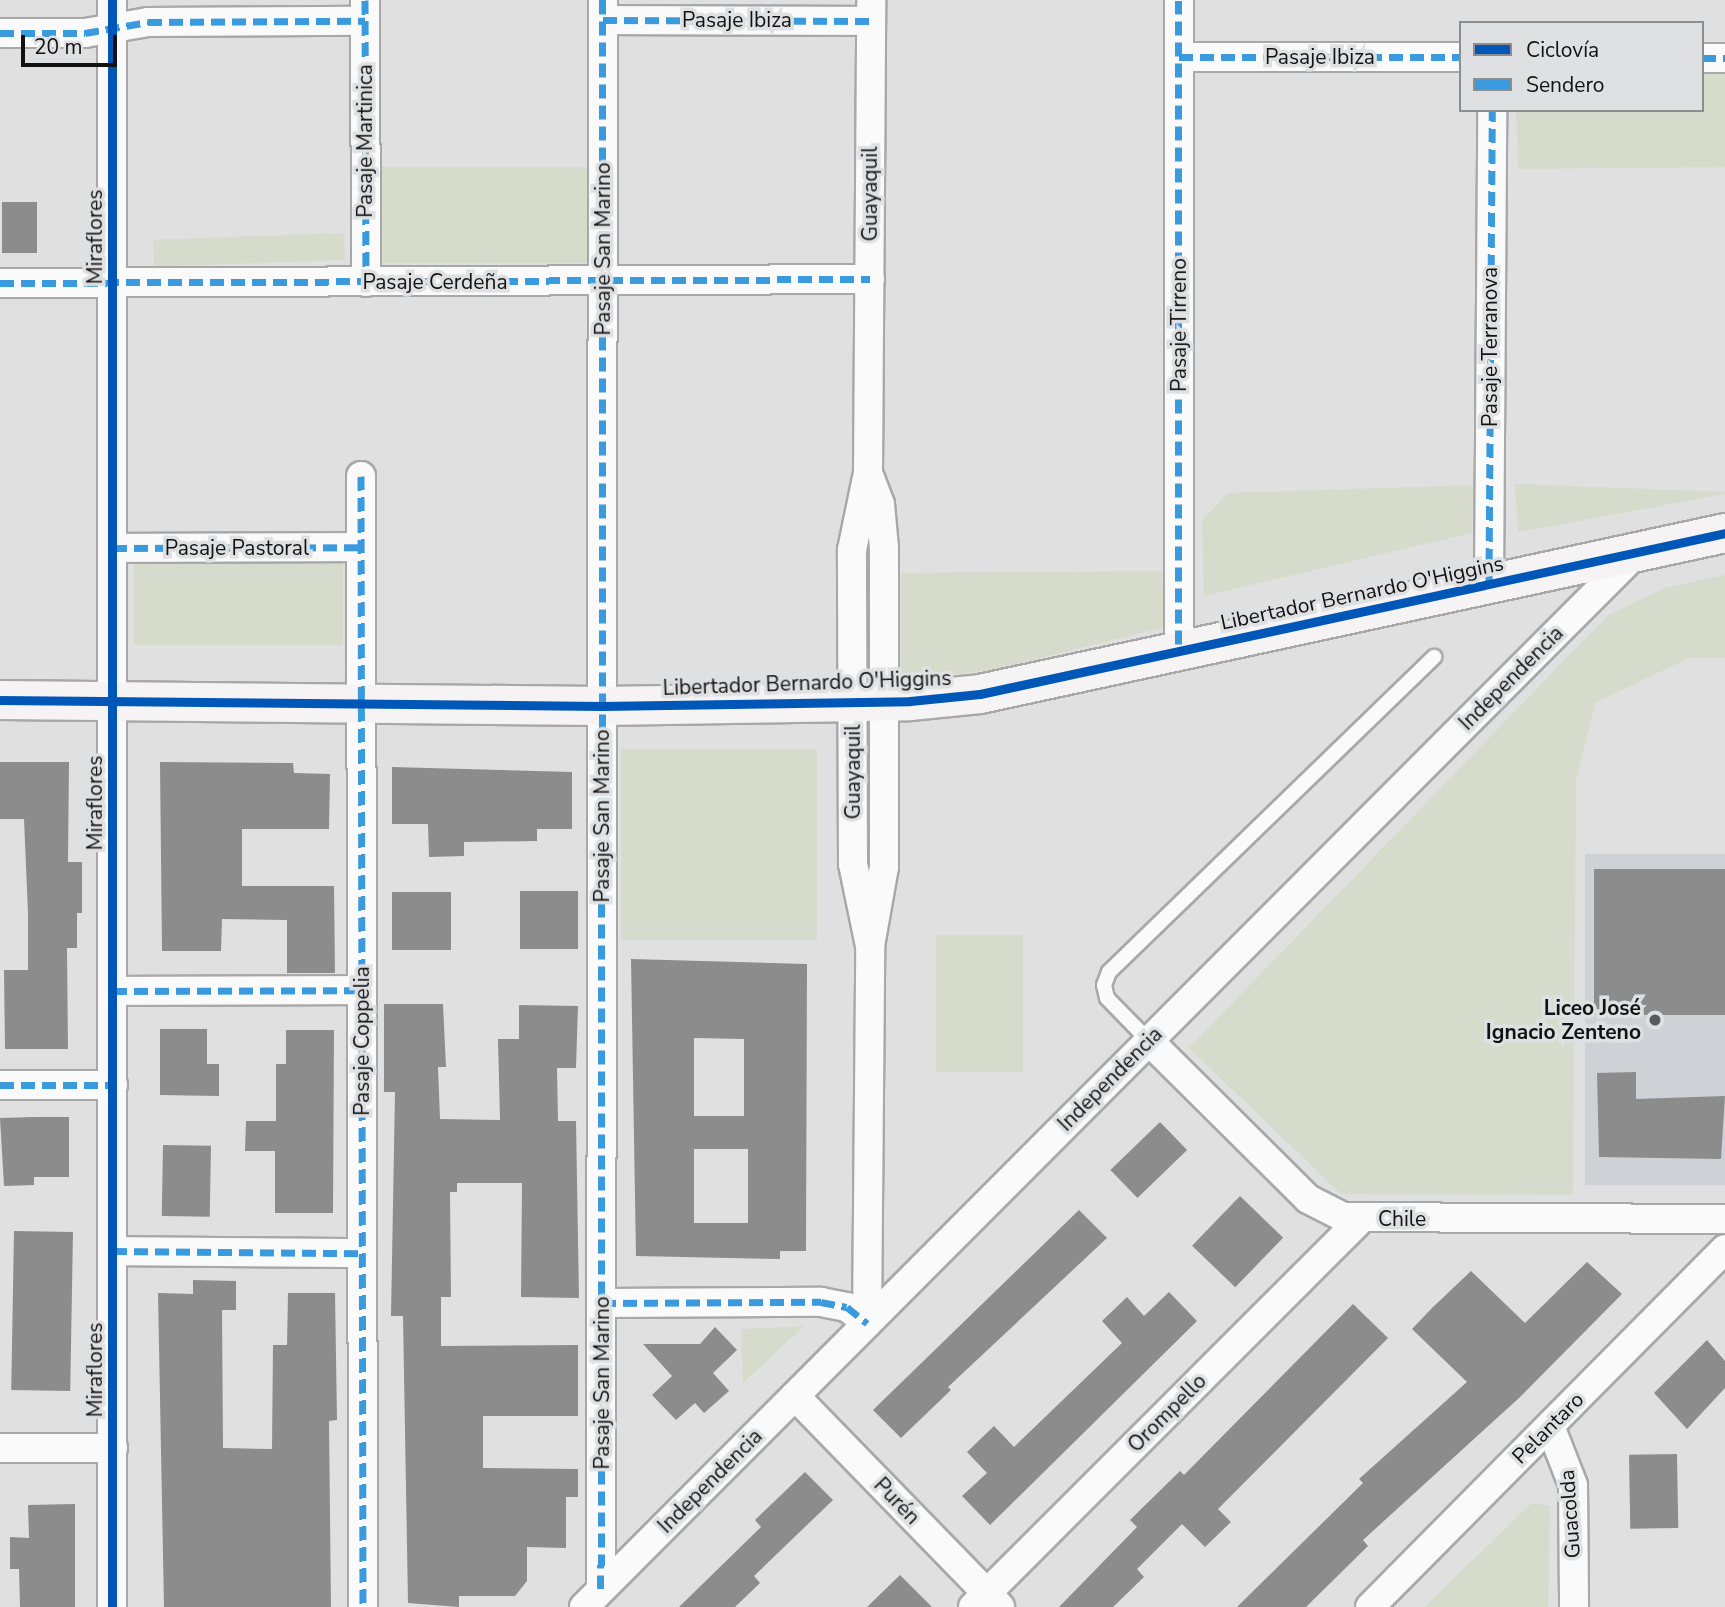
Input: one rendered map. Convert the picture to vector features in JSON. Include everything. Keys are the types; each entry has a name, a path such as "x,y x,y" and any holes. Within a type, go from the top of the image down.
{"street":[{"name":"Pasaje Tirreno","path":"1178,0 1179,650"},
{"name":"Pasaje Ibiza","path":"603,10 871,11"},
{"name":"Pasaje San Marino","path":"593,1598 602,1303 603,10"},
{"path":"0,33 85,33 112,14 148,22 365,11"},
{"name":"Pasaje Martinica","path":"365,11 366,282"},
{"name":"Guayaquil","path":"867,1323 870,946 854,883 868,703 853,540 868,473 871,11"},
{"name":"Miraflores","path":"112,14 112,1607"},
{"name":"Pasaje Ibiza","path":"1178,57 1459,57"},
{"path":"1704,58 1725,58"},
{"name":"Pasaje Terranova","path":"1489,583 1492,112"},
{"name":"Pasaje Cerdeña","path":"0,284 870,279"},
{"name":"Pasaje Coppelia","path":"361,476 363,1607"},
{"name":"Libertador Bernardo O'Higgins","path":"0,700 602,706 868,703 980,694 1725,533"},
{"name":"Pasaje Pastoral","path":"113,548 361,547"},
{"name":"Independencia","path":"593,1598 1637,552"},
{"path":"113,991 362,990"},
{"name":"Chile","path":"1149,1041 1308,1199 1330,1212 1361,1219 1725,1219"},
{"path":"0,1085 113,1085"},
{"name":"Orompello","path":"987,1603 1361,1219"},
{"name":"Pelantaro","path":"1370,1607 1725,1249"},
{"path":"113,1251 362,1253"},
{"path":"602,1303 821,1302 847,1307 867,1323"},
{"name":"Purén","path":"794,1396 987,1603"},
{"name":"Guacolda","path":"1550,1426 1573,1486 1574,1607"},
{"path":"0,1448 113,1448"}],"lane":[{"path":"1149,1041 1107,998 1104,985 1109,972 1434,657"}],"shaded area":[{"name":"Liceo José Ignacio Zenteno","path":"1585,854 1725,854 1725,1185 1585,1185"}],"green space":[{"path":"1725,71 1725,167 1518,169 1516,112 1704,112 1704,72"},
{"path":"379,167 595,167 595,263 379,263"},
{"path":"344,233 345,260 154,267 153,240"},
{"path":"1515,484 1725,492 1725,494 1518,532"},
{"path":"1473,485 1472,533 1204,596 1202,520 1228,493"},
{"path":"134,555 343,555 343,645 134,645"},
{"path":"1162,571 1165,627 992,670 901,680 901,573"},
{"path":"1725,575 1725,658 1689,658 1595,703 1576,781 1573,1195 1341,1194 1189,1048 1608,615 1665,588"},
{"path":"621,749 817,749 817,940 621,940"},
{"path":"936,935 1023,935 1023,1072 936,1072"},
{"path":"804,1326 743,1383 741,1329"},
{"path":"1532,1503 1550,1506 1548,1607 1424,1607"}],"building":[{"path":"2,202 37,202 37,253 2,253"},
{"path":"0,762 69,762 68,862 82,862 82,913 77,913 77,948 67,948 68,1049 5,1049 4,970 28,970 28,913 24,819 0,819"},
{"path":"160,762 293,763 294,773 330,774 329,829 242,829 242,886 334,886 335,973 287,973 287,920 222,919 221,951 162,951"},
{"path":"392,767 572,772 572,829 537,829 537,841 464,842 464,856 429,857 428,824 392,824"},
{"path":"1594,869 1725,869 1725,1015 1594,1015"},
{"path":"520,891 578,891 578,949 520,949"},
{"path":"392,892 451,892 451,950 392,950"},
{"path":"631,959 807,964 806,1251 780,1251 780,1259 636,1256","holes":["694,1038 744,1039 744,1116 694,1116","694,1149 748,1149 748,1223 694,1223"]},
{"path":"384,1004 443,1004 446,1067 438,1067 440,1119 500,1120 498,1039 519,1039 519,1005 578,1006 576,1068 557,1068 558,1121 576,1121 579,1298 521,1297 522,1183 457,1183 457,1192 450,1192 451,1297 441,1297 441,1346 578,1345 578,1416 483,1416 483,1468 578,1469 578,1497 566,1497 566,1548 527,1547 527,1581 515,1596 459,1596 459,1607 408,1603 403,1316 391,1316 395,1092 384,1092"},
{"path":"160,1029 207,1029 207,1064 219,1064 219,1096 160,1095"},
{"path":"286,1030 334,1030 333,1213 275,1213 275,1151 245,1151 246,1121 276,1121 276,1064 286,1064"},
{"path":"1636,1072 1636,1099 1725,1096 1721,1159 1599,1157 1597,1073"},
{"path":"69,1117 69,1177 34,1177 34,1185 4,1186 0,1118"},
{"path":"1160,1122 1187,1150 1137,1198 1110,1170"},
{"path":"163,1145 211,1146 210,1217 162,1216"},
{"path":"1240,1196 1283,1238 1235,1287 1192,1246"},
{"path":"1079,1210 1107,1238 948,1387 951,1390 901,1438 873,1410"},
{"path":"14,1231 73,1232 70,1391 11,1390"},
{"path":"1587,1262 1622,1294 1519,1398 1363,1540 1368,1546 1306,1607 1237,1607 1363,1483 1359,1479 1467,1382 1412,1329 1431,1309 1471,1271 1525,1323"},
{"path":"193,1280 236,1281 236,1310 222,1310 223,1448 272,1449 273,1345 287,1345 288,1293 335,1293 337,1420 329,1421 331,1607 164,1607 158,1293 193,1294"},
{"path":"1169,1292 1197,1321 990,1525 962,1496 987,1473 967,1452 994,1426 1014,1447 1122,1343 1102,1321 1127,1297 1144,1316"},
{"path":"1353,1304 1388,1338 1218,1509 1231,1522 1205,1547 1182,1524 1137,1569 1144,1577 1113,1607 1059,1607 1137,1527 1130,1520 1180,1471 1184,1475"},
{"path":"715,1327 737,1350 713,1373 729,1391 704,1413 695,1403 676,1420 652,1395 672,1376 643,1344 700,1344"},
{"path":"1707,1340 1725,1361 1725,1388 1687,1429 1654,1393"},
{"path":"1677,1454 1678,1528 1630,1529 1629,1455"},
{"path":"805,1472 833,1500 754,1576 760,1583 735,1607 679,1607 761,1527 755,1520"},
{"path":"75,1504 75,1607 20,1607 19,1569 10,1569 10,1537 29,1538 28,1505"},
{"path":"900,1575 932,1607 867,1607"}],"marked path":[{"path":"365,0 366,282"},
{"path":"601,1589 603,0"},
{"path":"1179,0 1179,650"},
{"path":"603,20 871,21"},
{"path":"0,33 85,33 148,22 365,21"},
{"path":"1179,57 1459,57"},
{"path":"1704,58 1725,58"},
{"path":"1489,583 1492,112"},
{"path":"0,283 870,279"},
{"path":"361,476 363,1607"},
{"path":"113,548 361,547"},
{"path":"113,991 362,990"},
{"path":"0,1085 113,1085"},
{"path":"113,1251 362,1253"},
{"path":"602,1303 821,1302 847,1307 867,1323"}],"cycle path":[{"path":"112,0 112,1607"},
{"path":"0,700 602,706 910,701 980,694 1725,533"}],"place":[{"name":"Liceo José Ignacio Zenteno","path":"1655,1020"}]}
